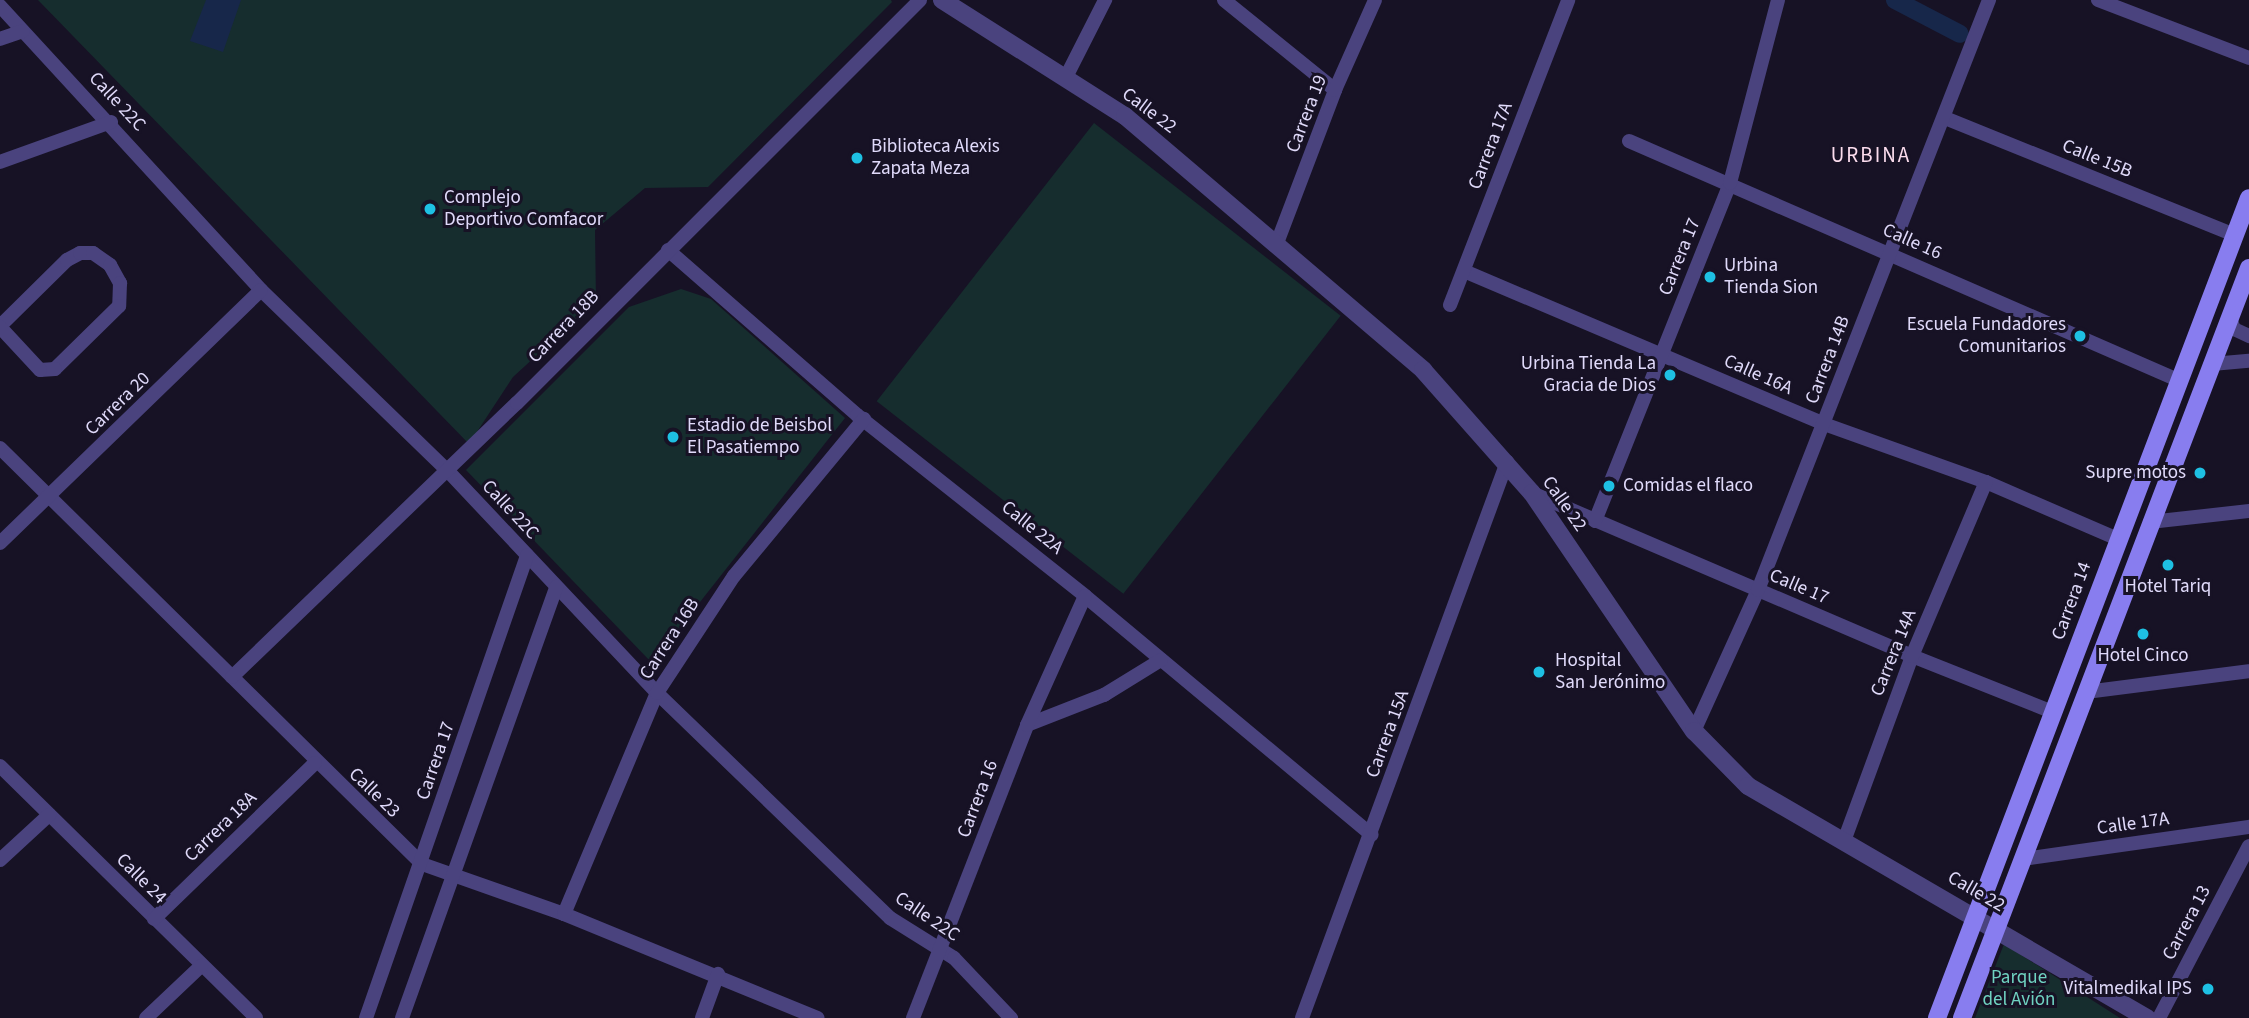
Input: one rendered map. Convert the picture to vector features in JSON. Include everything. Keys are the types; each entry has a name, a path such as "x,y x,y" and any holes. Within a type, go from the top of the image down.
{"main road":[{"name":"Carrera 14","path":"1937,1018 2249,198"},
{"path":"1962,1018 2249,268"}],"street":[{"name":"Carrera 18B","path":"232,677 447,470 920,0"},
{"name":"Calle 22","path":"942,0 1125,116 1423,370 1532,493 1694,731 1748,786 1976,915 2147,1018"},
{"path":"1065,79 1105,0"},
{"path":"1224,0 1335,90"},
{"name":"Carrera 19","path":"1277,243 1335,90 1375,0"},
{"name":"Carrera 17A","path":"1450,305 1568,0"},
{"name":"Carrera 17","path":"1595,520 1730,183 1778,0"},
{"name":"Carrera 14B","path":"1694,731 1758,590 1989,0"},
{"path":"2098,0 2249,58"},
{"name":"Calle 22C","path":"0,6 111,122 261,290 447,470 657,693 890,918 940,948 1011,1018"},
{"path":"0,39 23,31"},
{"name":"Calle 15B","path":"1945,118 2235,235"},
{"path":"0,162 111,122"},
{"name":"Calle 16","path":"1629,141 2178,380"},
{"name":"Calle 22A","path":"668,250 864,419 1085,596 1372,835"},
{"path":"80,253 93,253 110,265 120,283 119,306 55,369 40,370 0,327 68,260 80,253"},
{"name":"Calle 16A","path":"1464,271 1824,424 1986,482 2118,539"},
{"name":"Carrera 20","path":"0,543 261,290"},
{"path":"2230,318 2234,329 2249,337"},
{"path":"2212,364 2249,361"},
{"name":"Carrera 16B","path":"564,914 657,693 734,576 864,419"},
{"name":"Calle 23","path":"0,449 232,677 315,763 422,864 564,914 718,974 818,1018"},
{"name":"Carrera 15A","path":"1302,1018 1372,835 1507,463"},
{"name":"Carrera 14A","path":"1844,841 1912,656 1986,482"},
{"name":"Calle 17","path":"1532,493 1912,656 2053,712"},
{"path":"2150,522 2249,511"},
{"name":"Carrera 17","path":"366,1018 422,864 527,555"},
{"path":"402,1018 556,587"},
{"name":"Carrera 16","path":"913,1018 1027,725 1085,596"},
{"path":"1027,725 1104,695 1161,660"},
{"path":"2086,692 2249,671"},
{"name":"Carrera 18A","path":"154,919 315,763"},
{"name":"Calle 24","path":"0,766 256,1018"},
{"path":"0,860 49,815"},
{"name":"Calle 17A","path":"2023,859 2249,827"},
{"name":"Carrera 13","path":"2159,1018 2249,846"},
{"path":"146,1018 201,966"},
{"path":"702,1018 718,974"}],"green space":[{"name":"Complejo Deportivo Comfacor","path":"38,0 892,2 708,187 645,188 595,230 596,301 513,377 469,444"},
{"path":"1094,123 1341,316 1123,594 877,401"},
{"path":"681,289 711,299 845,418 652,663 466,470 629,307"},
{"name":"Parque del Avión","path":"2004,944 2120,1018 1975,1018"}],"water":[{"path":"206,0 241,0 223,52 190,41"}],"waterway":[{"path":"1895,0 1960,34"}],"place":[{"name":"Biblioteca Alexis Zapata Meza","path":"857,158"},
{"name":"Complejo Deportivo Comfacor","path":"430,209"},
{"name":"Urbina Tienda Sion","path":"1710,277"},
{"name":"Escuela Fundadores Comunitarios","path":"2080,336"},
{"name":"Urbina Tienda La Gracia de Dios","path":"1670,375"},
{"name":"Estadio de Beisbol El Pasatiempo","path":"673,437"},
{"name":"Supre motos","path":"2200,473"},
{"name":"Comidas el flaco","path":"1609,486"},
{"name":"Hotel Tariq","path":"2168,565"},
{"name":"Hotel Cinco","path":"2143,634"},
{"name":"Hospital San Jerónimo","path":"1539,672"},
{"name":"Vitalmedikal IPS","path":"2208,989"}],"district":[{"name":"URBINA","path":"1871,155"}]}
